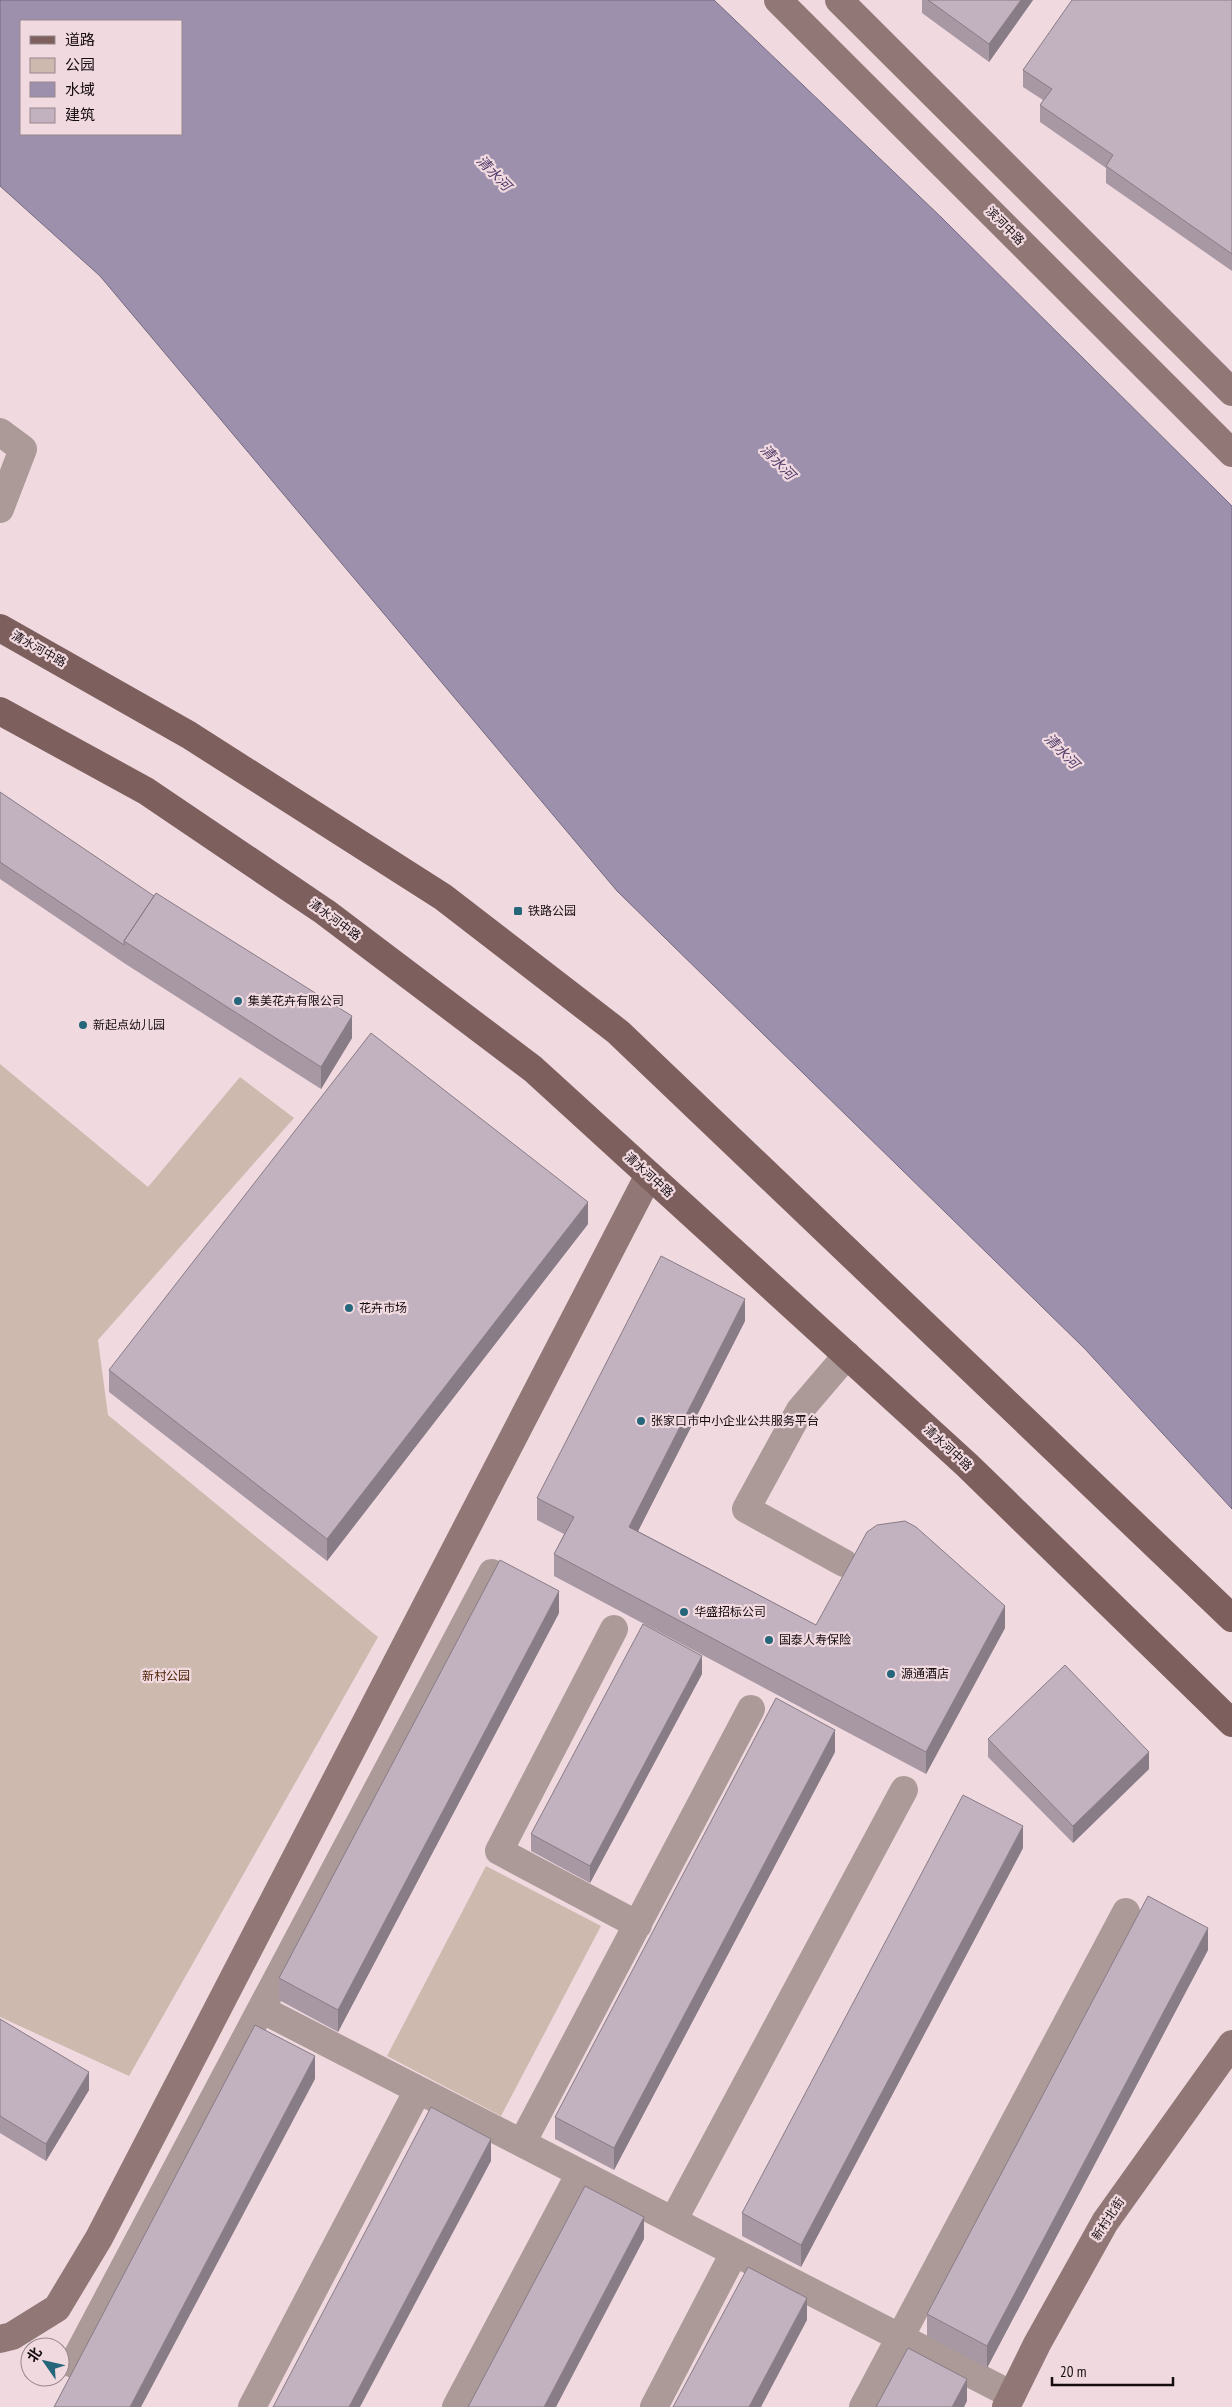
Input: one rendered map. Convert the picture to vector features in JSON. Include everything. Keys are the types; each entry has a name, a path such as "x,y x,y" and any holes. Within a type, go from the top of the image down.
{"main road":[{"name":"清水河中路","path":"0,628 189,735 443,897 618,1032 1232,1618"},
{"name":"清水河中路","path":"0,711 146,791 325,912 533,1069 967,1465 1232,1723"}],"street":[{"name":"滨河中路","path":"778,0 1232,453"},
{"path":"839,0 1232,392"},
{"path":"0,432 23,449 0,509"},
{"path":"0,2339 12,2336 57,2308 98,2238 649,1175"},
{"path":"844,1563 746,1509 800,1410 847,1355"},
{"path":"73,2364 492,1573"},
{"path":"614,1629 499,1851 638,1924"},
{"path":"522,2143 751,1709"},
{"path":"673,2221 904,1790"},
{"path":"863,2407 1126,1912"},
{"path":"261,2009 900,2338 1009,2401"},
{"name":"新村北街","path":"1009,2401 1037,2344 1105,2222 1232,2044"},
{"path":"252,2407 418,2090"},
{"path":"456,2407 580,2173"},
{"path":"654,2407 734,2253"}],"green space":[{"name":"新村公园","path":"0,1064 148,1187 240,1077 294,1118 98,1340 108,1415 378,1637 129,2076 0,2017"},
{"path":"486,1866 601,1926 501,2116 387,2056"}],"water":[{"name":"清水河","path":"0,0 714,0 942,218 1232,506 1232,1509 1085,1349 617,891 100,276 0,186"}],"building":[{"path":"928,0 1021,0 989,44"},
{"path":"1072,0 1232,0 1232,254 1106,166 1113,155 1040,105 1052,89 1023,70"},
{"path":"0,792 154,896 124,941 124,945 0,862"},
{"name":"集美花卉有限公司","path":"156,893 352,1016 321,1067 124,941"},
{"name":"花卉市场","path":"371,1033 588,1202 327,1539 109,1370"},
{"path":"661,1256 745,1299 629,1527 816,1625 867,1532 877,1525 905,1521 916,1527 1005,1606 926,1752 554,1554 574,1517 537,1498"},
{"path":"500,1560 559,1591 338,2010 279,1978"},
{"path":"643,1624 702,1656 590,1866 531,1834"},
{"path":"1065,1665 1149,1752 1073,1826 988,1739"},
{"path":"776,1698 835,1730 614,2148 555,2117"},
{"path":"963,1795 1023,1826 801,2245 742,2213"},
{"path":"1148,1896 1208,1928 987,2346 927,2314"},
{"path":"0,2019 89,2072 46,2144 0,2116"},
{"path":"255,2025 315,2056 130,2407 54,2407 65,2387 70,2387 70,2377"},
{"path":"431,2107 491,2139 349,2407 273,2407"},
{"path":"585,2186 644,2217 544,2407 468,2407"},
{"path":"748,2267 807,2298 749,2407 673,2407"},
{"path":"908,2348 967,2379 952,2407 876,2407"}],"place":[{"name":"铁路公园","path":"518,911"},
{"name":"集美花卉有限公司","path":"238,1001"},
{"name":"新起点幼儿园","path":"83,1025"},
{"name":"花卉市场","path":"349,1308"},
{"name":"张家口市中小企业公共服务平台","path":"641,1421"},
{"name":"华盛招标公司","path":"684,1612"},
{"name":"国泰人寿保险","path":"769,1640"},
{"name":"源通酒店","path":"891,1674"}]}
